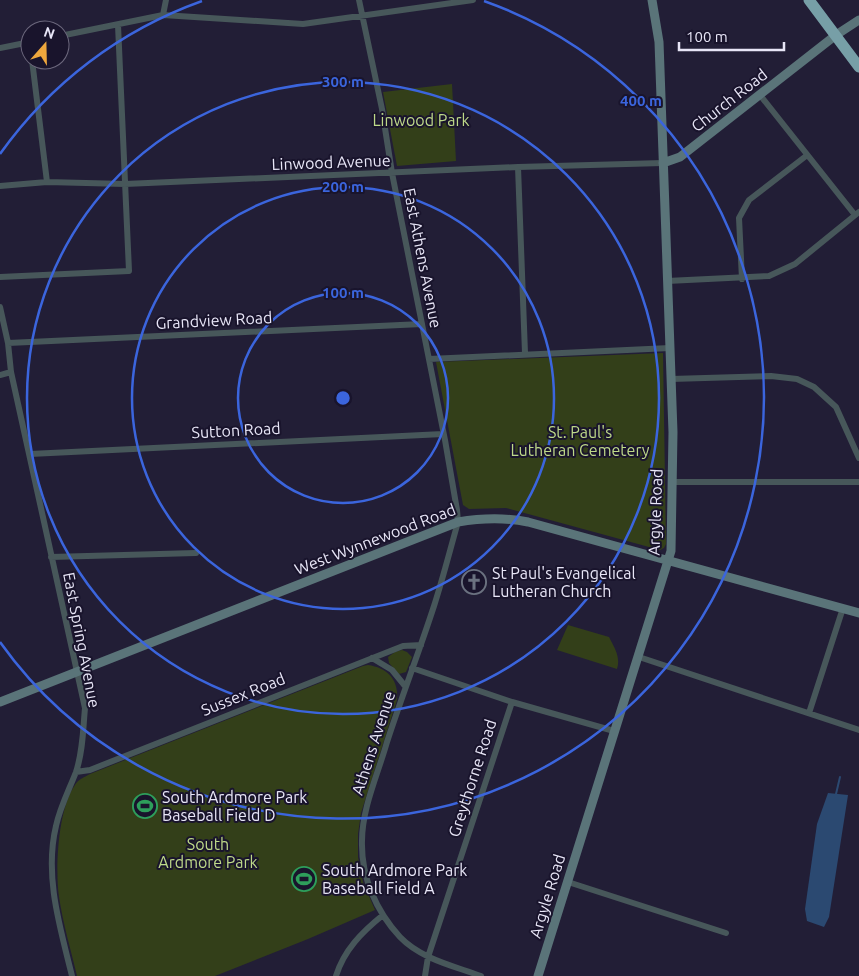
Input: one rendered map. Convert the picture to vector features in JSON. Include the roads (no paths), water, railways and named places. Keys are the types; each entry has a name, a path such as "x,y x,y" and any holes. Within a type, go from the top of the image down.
{"highway":[{"path":"809,0 859,67"}],"street":[{"path":"164,15 166,0"},
{"name":"East Athens Avenue","path":"359,0 382,108 392,173 443,434 458,522"},
{"path":"70,34 164,15 303,24 473,0"},
{"name":"Argyle Road","path":"538,976 671,551 671,379 668,281 658,42 652,0"},
{"name":"Church Road","path":"663,163 680,157 836,35 859,20"},
{"path":"0,277 129,271 118,25"},
{"path":"0,48 20,45"},
{"path":"33,70 47,182"},
{"path":"668,281 742,279 769,276 795,264 857,213 806,156 760,95"},
{"path":"742,279 739,218 749,200 806,156"},
{"name":"Linwood Avenue","path":"0,186 47,182 125,184 518,167 663,163"},
{"path":"518,167 525,353"},
{"name":"East Spring Avenue","path":"0,308 8,343 11,372 84,708 82,745 76,772 57,819 51,862 55,902 72,976"},
{"name":"Grandview Road","path":"8,343 422,324"},
{"path":"428,359 525,353 670,348"},
{"path":"0,375 11,372"},
{"path":"671,379 771,376 797,379 814,387 836,406 859,458"},
{"name":"Sutton Road","path":"30,454 443,434"},
{"path":"672,482 859,482"},
{"name":"West Wynnewood Road","path":"0,702 77,670 458,522 481,518 508,518 528,522 859,613"},
{"name":"Athens Avenue","path":"458,522 421,645 405,686 366,810 362,827 362,842 364,869 372,893 383,915 402,938 428,957 481,976"},
{"path":"51,557 196,553"},
{"path":"809,713 842,608"},
{"name":"Sussex Road","path":"76,772 90,770 403,646 421,645"},
{"path":"639,657 859,730"},
{"path":"372,658 392,670 405,686"},
{"path":"412,668 512,702 614,731"},
{"name":"Greythorne Road","path":"425,976 428,957 512,702"},
{"path":"568,882 726,933"},
{"path":"336,976 346,954 357,938 383,915"}],"water":[{"path":"828,793 848,795 829,917 824,927 807,921 805,909 817,824"}],"waterway":[{"path":"836,794 840,777"}],"place":[{"name":"St Paul's Evangelical Lutheran Church","path":"474,582"},
{"name":"South Ardmore Park Baseball Field D","path":"145,806"},
{"name":"South Ardmore Park Baseball Field A","path":"304,879"}],"park label":[{"name":"Linwood Park","path":"421,120"},
{"name":"St. Paul's Lutheran Cemetery","path":"580,441"},
{"name":"South Ardmore Park","path":"208,853"}]}
